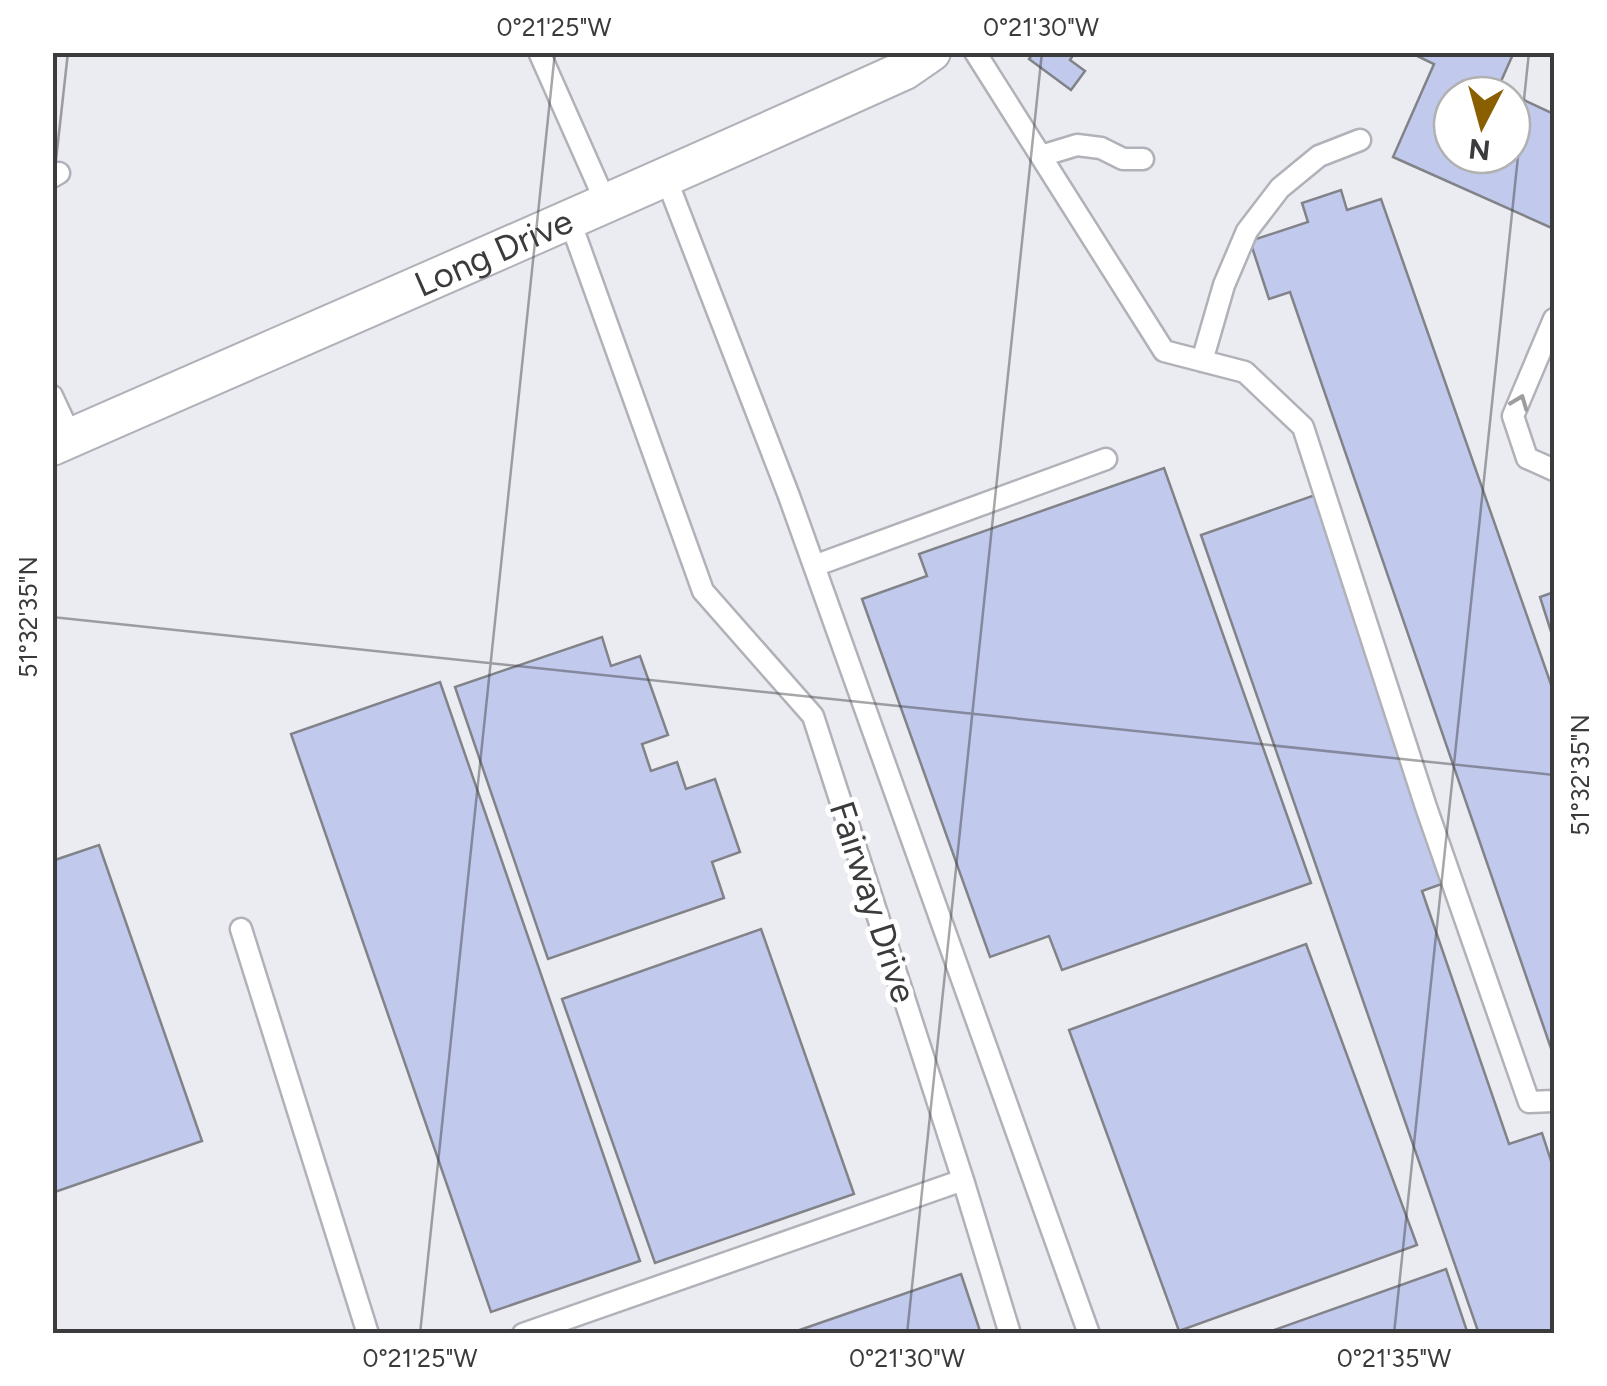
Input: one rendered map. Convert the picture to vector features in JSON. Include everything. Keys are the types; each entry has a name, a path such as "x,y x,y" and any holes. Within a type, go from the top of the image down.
{"street":[{"name":"Long Drive","path":"62,442 666,178 905,70 931,52"}],"lane":[{"path":"539,52 606,203"},
{"path":"975,52 1164,351 1245,372 1303,427 1426,807 1529,1102 1554,1102"},
{"path":"1202,361 1224,284 1246,231 1280,188 1319,156 1360,140"},
{"path":"1041,156 1077,145 1101,148 1123,159 1143,159"},
{"path":"666,178 814,566 1090,1334"},
{"name":"Fairway Drive","path":"568,218 703,591 812,716 1010,1334"},
{"path":"1554,319 1513,416 1527,458 1554,470"},
{"path":"52,396 62,442"},
{"path":"814,566 1106,460"},
{"path":"241,929 368,1334"},
{"path":"523,1334 963,1180"}],"building":[{"path":"1034,52 1075,52 1070,60 1085,71 1071,90 1029,59"},
{"path":"1409,52 1514,52 1504,75 1432,75 1432,174 1393,157 1434,64"},
{"path":"1532,104 1554,114 1554,229 1433,175 1532,175"},
{"path":"1341,190 1347,210 1381,199 1554,693 1554,1057 1290,292 1269,299 1250,241 1308,222 1302,203"},
{"path":"1164,468 1311,883 1062,970 1049,936 990,957 862,599 927,576 919,554"},
{"path":"1315,495 1450,881 1422,891 1509,1144 1542,1133 1554,1170 1554,1334 1479,1334 1201,535"},
{"path":"1554,592 1554,641 1540,597"},
{"path":"602,637 611,666 640,656 668,735 642,744 651,771 677,762 686,789 715,779 740,852 712,862 724,898 548,959 455,687"},
{"path":"440,682 640,1261 491,1312 291,734"},
{"path":"99,845 202,1141 52,1193 52,861"},
{"path":"761,929 854,1194 655,1263 562,999"},
{"path":"1306,944 1417,1245 1179,1331 1069,1030"},
{"path":"1446,1269 1468,1334 1263,1334"},
{"path":"961,1274 981,1334 788,1334"}]}
